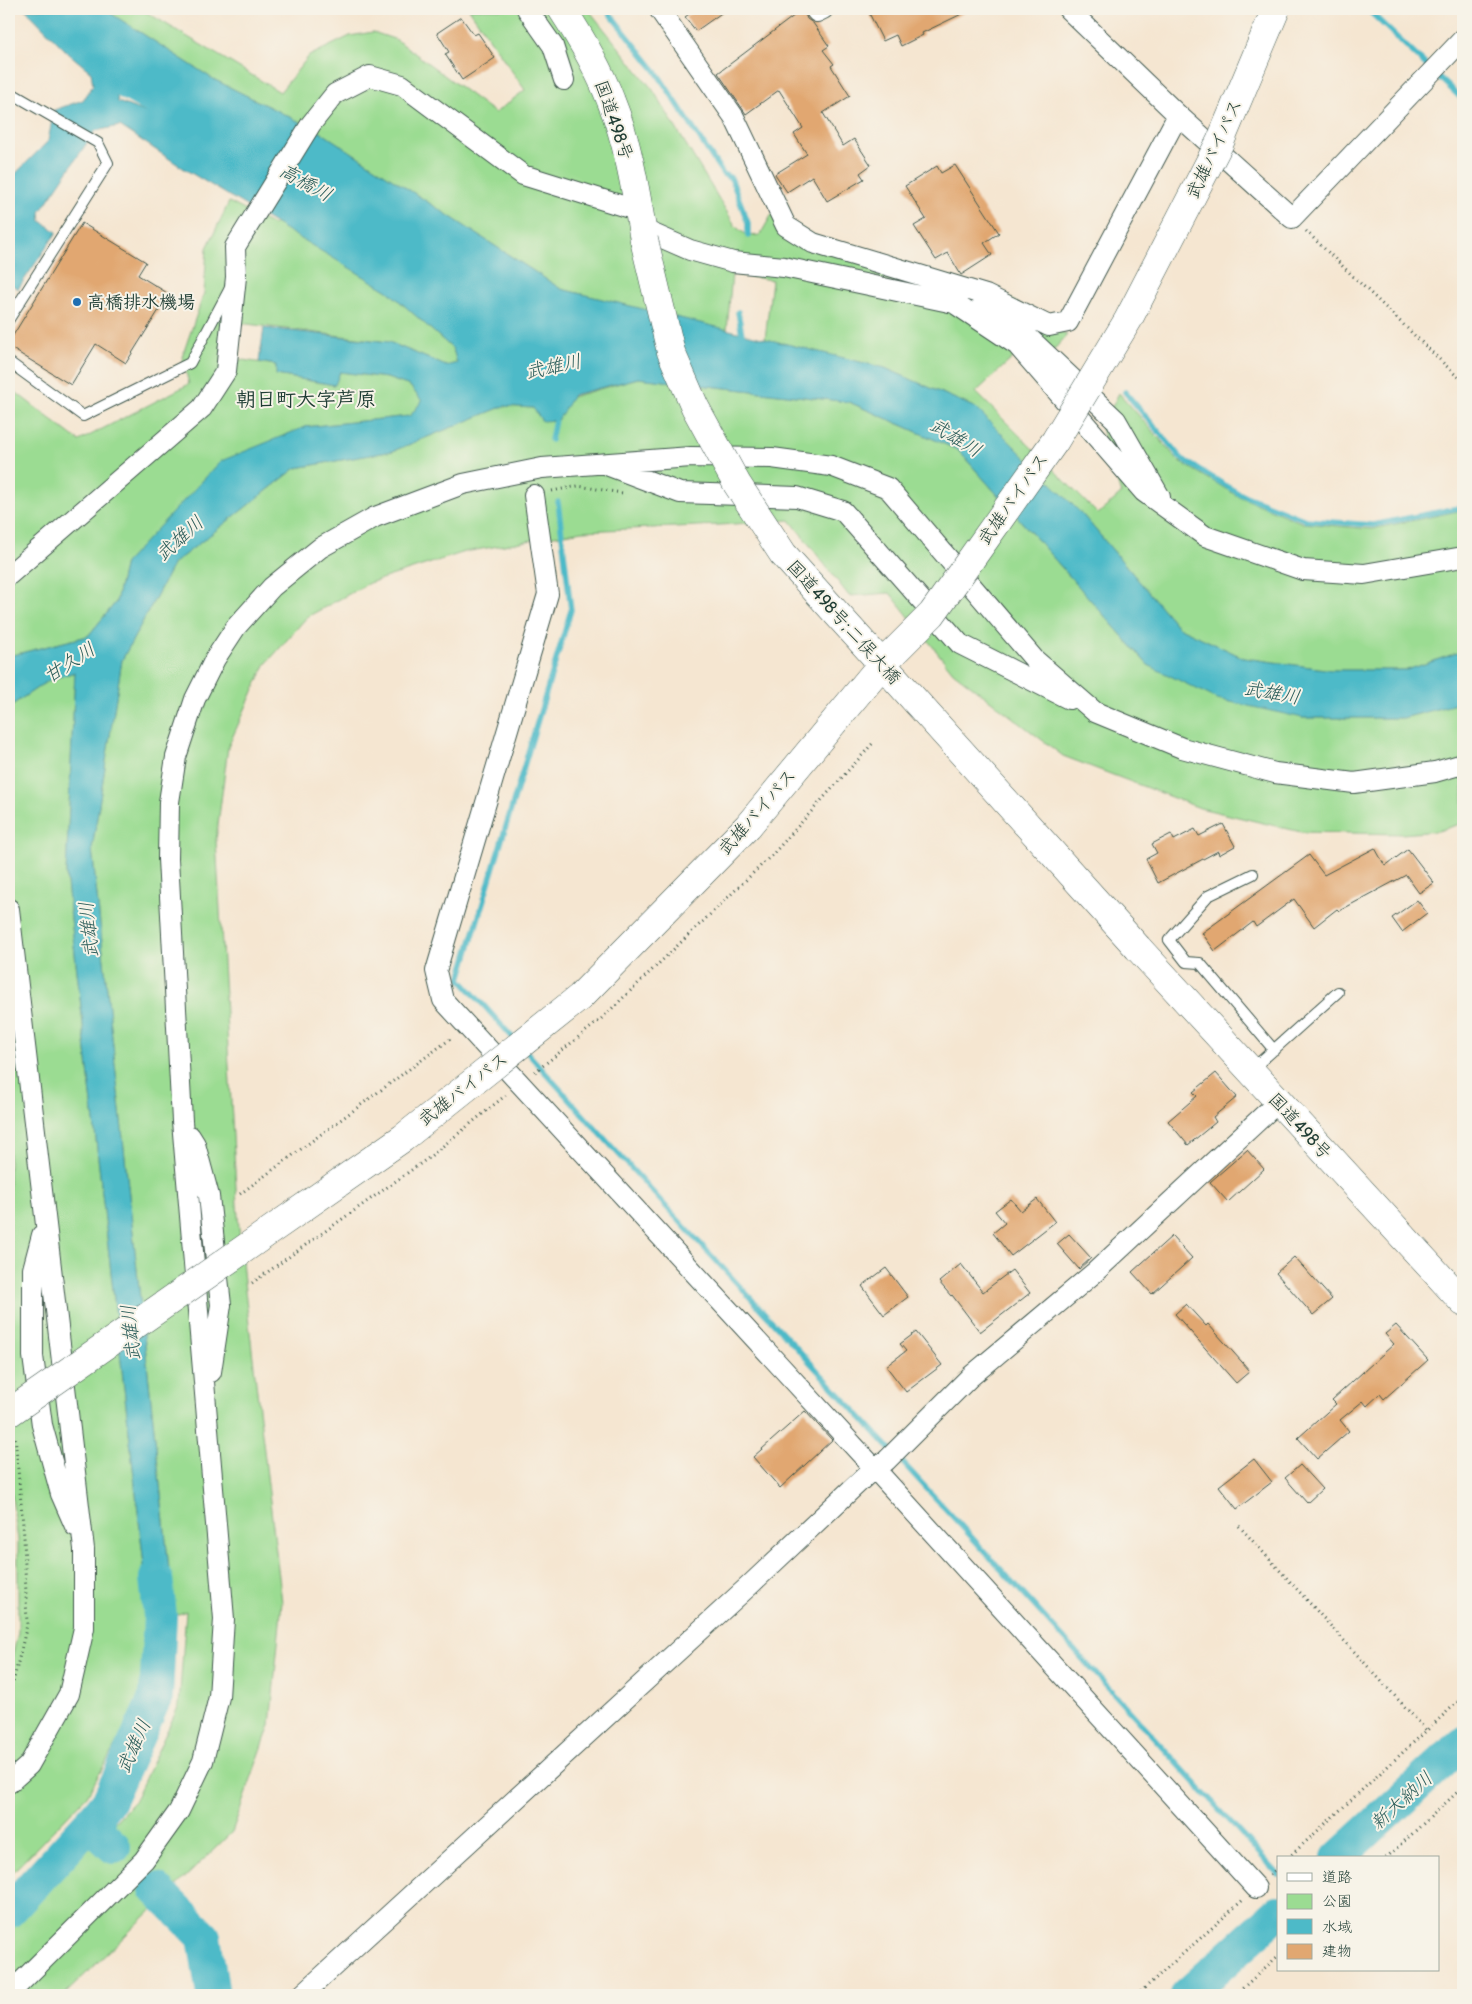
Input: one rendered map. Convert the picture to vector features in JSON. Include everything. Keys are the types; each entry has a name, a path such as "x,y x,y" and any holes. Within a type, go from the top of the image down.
{"highway":[{"name":"国道498号","path":"562,9 581,38 611,100 628,154 641,226"},
{"name":"武雄バイパス","path":"11,1408 402,1138 580,997 748,826 882,664 932,614 1055,441 1128,320 1220,142 1276,9"},
{"name":"国道498号;二俣大橋","path":"641,226 671,352 695,408 737,484 783,554 1138,948"},
{"name":"国道498号","path":"1138,948 1463,1302"}],"street":[{"path":"528,9 554,46 564,80"},
{"path":"659,9 734,118 786,226 813,243 986,295 1017,317 1116,420 1166,508"},
{"path":"815,9 817,12 823,9"},
{"path":"1068,9 1178,115 1292,218 1463,39"},
{"path":"9,575 202,408 226,371 236,277 235,247 311,124 335,94 370,76 402,85 523,175 641,226 690,250 733,262 784,267 1017,317 1049,326 1068,322 1178,115"},
{"path":"954,303 1017,345 1144,492 1205,536 1303,570 1364,574 1463,558"},
{"path":"9,1994 144,1860 179,1811 202,1761 220,1697 224,1619 182,1121 168,859 169,802 176,757 195,699 215,659 236,627 272,587 320,548 375,517 463,484 542,468 691,457 772,458 831,466 888,488 1034,659 1095,712"},
{"path":"602,464 680,493 798,497 843,511 960,644 1095,712 1182,748 1275,774 1354,783 1435,772 1463,764"},
{"path":"534,494 548,594 436,971 443,1000 880,1465 1256,1888"},
{"path":"9,908 84,1549 84,1628 69,1694 29,1765 9,1783"},
{"path":"302,1995 906,1442 970,1377 1094,1273 1278,1102"},
{"path":"46,1222 33,1269 33,1356 42,1425 61,1494 84,1549"}],"lane":[{"path":"9,319 108,163 98,143 11,96"},
{"path":"9,362 83,416 190,363 236,277"},
{"path":"1254,874 1208,896 1169,940 1186,962 1200,963 1274,1050"},
{"path":"1250,1071 1338,992"}],"path":[{"path":"1292,218 1463,382"},
{"path":"534,494 578,486 624,494"},
{"path":"252,1283 427,1159 600,1020 772,854 874,742"},
{"path":"240,1194 468,1026"},
{"path":"9,1366 11,1408 24,1536 27,1625 13,1683 9,1691"},
{"path":"1239,1526 1427,1731"},
{"path":"1290,1856 1463,1697"},
{"path":"1388,1856 1463,1787"},
{"path":"1137,1995 1256,1888"},
{"path":"1235,1995 1277,1957"}],"green space":[{"path":"104,9 141,9 280,92 309,56 350,36 373,32 397,40 495,113 525,90 469,9 588,9 653,90 736,227 748,236 760,235 772,214 817,237 1000,292 1067,335 1042,363 1016,355 976,392 1098,514 1121,494 1101,428 1119,393 1179,461 1236,495 1303,523 1372,529 1463,510 1463,651 1407,670 1332,670 1244,658 1178,627 1082,514 976,408 885,368 765,339 772,280 732,274 727,330 561,289 322,133 213,79"},
{"path":"229,202 273,225 276,222 388,291 453,349 457,363 446,366 389,342 239,323 236,359 276,365 277,375 334,385 340,372 387,378 410,386 422,401 410,416 305,427 125,563 116,602 88,636 9,656 9,387 79,441 189,384 182,357 204,293 207,248"},
{"path":"638,378 849,402 958,450 1148,665 1303,718 1403,718 1463,702 1463,823 1438,831 1402,834 1301,832 1200,808 1063,756 953,672 890,593 849,596 790,520 582,531 465,552 369,583 307,617 265,665 228,747 216,840 237,1205 244,1282 282,1602 270,1725 232,1832 64,1995 9,1995 9,1930 134,1802 179,1705 186,1611 174,1616 92,849 122,660 174,563 296,468 393,451 504,406 533,408"},
{"path":"75,672 66,874 151,1627 144,1694 87,1796 9,1876 9,1669 18,1633 18,1540 9,1476 9,707 49,680"}],"water":[{"name":"甘久川","path":"25,9 104,9 213,79 322,133 561,289 885,368 976,408 1082,514 1178,627 1244,658 1332,670 1407,670 1463,651 1463,702 1403,718 1303,718 1217,699 1148,665 958,450 849,402 638,378 573,395 558,420 542,421 533,408 504,406 393,451 296,468 174,563 122,660 92,849 174,1616 151,1627 66,874 75,672 49,680 9,707 9,656 88,636 116,602 125,563 221,461 305,427 410,416 422,401 410,386 387,378 340,372 335,385 276,375 276,365 259,362 264,328 389,342 446,366 457,363 453,349 388,291 186,170 120,126 95,131 40,212 41,221 57,232 18,289 9,283 10,179 48,141 54,110 83,100 93,85 91,72 68,53","holes":["116,92 183,104 193,112 191,129 118,102"]}],"building":[{"path":"696,9 727,9 696,31 685,17"},
{"path":"803,9 807,19 813,23 829,46 823,50 834,64 831,66 850,96 823,113 843,146 854,139 871,165 860,173 864,179 827,201 812,176 787,192 775,174 807,154 794,134 803,128 779,90 746,114 718,73"},
{"path":"867,9 972,9 922,33 923,35 901,46 896,35 883,41"},
{"path":"461,17 474,35 478,33 495,58 462,80 445,54 449,52 437,33"},
{"path":"955,165 999,233 984,243 992,255 961,275 948,253 936,260 914,226 926,219 905,186 937,166 941,173"},
{"name":"高橋排水機場","path":"82,223 146,262 138,275 169,294 126,363 96,344 71,385 9,347 9,342"},
{"path":"1223,824 1235,846 1219,855 1218,851 1158,883 1146,859 1157,853 1152,844 1171,834 1174,840 1195,829 1199,836"},
{"path":"1375,848 1385,866 1408,849 1434,883 1419,893 1406,875 1339,911 1337,909 1314,927 1294,899 1256,927 1253,922 1215,951 1202,933 1309,855 1324,875"},
{"path":"1417,900 1427,913 1402,932 1392,918"},
{"path":"1216,1073 1237,1097 1213,1117 1216,1122 1188,1145 1168,1121 1197,1096 1193,1092"},
{"path":"1247,1150 1264,1169 1228,1202 1210,1182"},
{"path":"1011,1199 1021,1211 1037,1199 1055,1222 1011,1256 993,1233 1005,1223 995,1211"},
{"path":"1069,1234 1091,1258 1079,1269 1057,1244"},
{"path":"1172,1236 1192,1258 1152,1294 1132,1272"},
{"path":"1294,1257 1332,1299 1313,1315 1276,1273"},
{"path":"961,1264 983,1292 1012,1270 1030,1293 980,1332 952,1295 939,1282"},
{"path":"886,1268 908,1297 884,1315 862,1286"},
{"path":"1186,1304 1206,1326 1208,1324 1250,1371 1236,1383 1175,1314"},
{"path":"1396,1325 1428,1360 1384,1399 1380,1394 1367,1406 1363,1401 1340,1420 1349,1431 1317,1459 1298,1438 1336,1404 1332,1400 1394,1344 1385,1334"},
{"path":"916,1332 942,1365 906,1392 886,1366 906,1351 900,1344"},
{"path":"805,1411 832,1440 780,1488 753,1457"},
{"path":"1254,1459 1272,1482 1237,1509 1219,1486"},
{"path":"1300,1465 1322,1489 1307,1503 1285,1478"}],"waterway":[{"path":"606,9 655,70 723,174 731,178 748,223 748,236"},
{"path":"1367,9 1463,100"},
{"name":"高橋川","path":"115,76 232,142"},
{"path":"738,312 743,340"},
{"path":"1125,392 1182,459 1238,493 1306,520 1373,525 1463,507"},
{"path":"551,440 556,415"},
{"path":"514,1039 460,979 571,610 558,502"},
{"path":"524,1049 659,1199 977,1543 1277,1873"},
{"name":"武雄川","path":"9,1911 109,1800 156,1696 160,1616 156,1578"},
{"name":"新大納川","path":"1340,1856 1463,1743"},
{"path":"97,1815 99,1833 114,1847"},
{"path":"156,1889 204,1937 213,1995"},
{"name":"新大納川","path":"1187,1995 1277,1914"}],"place":[{"name":"高橋排水機場","path":"77,302"}],"district":[{"name":"朝日町大字芦原","path":"306,399"}]}
